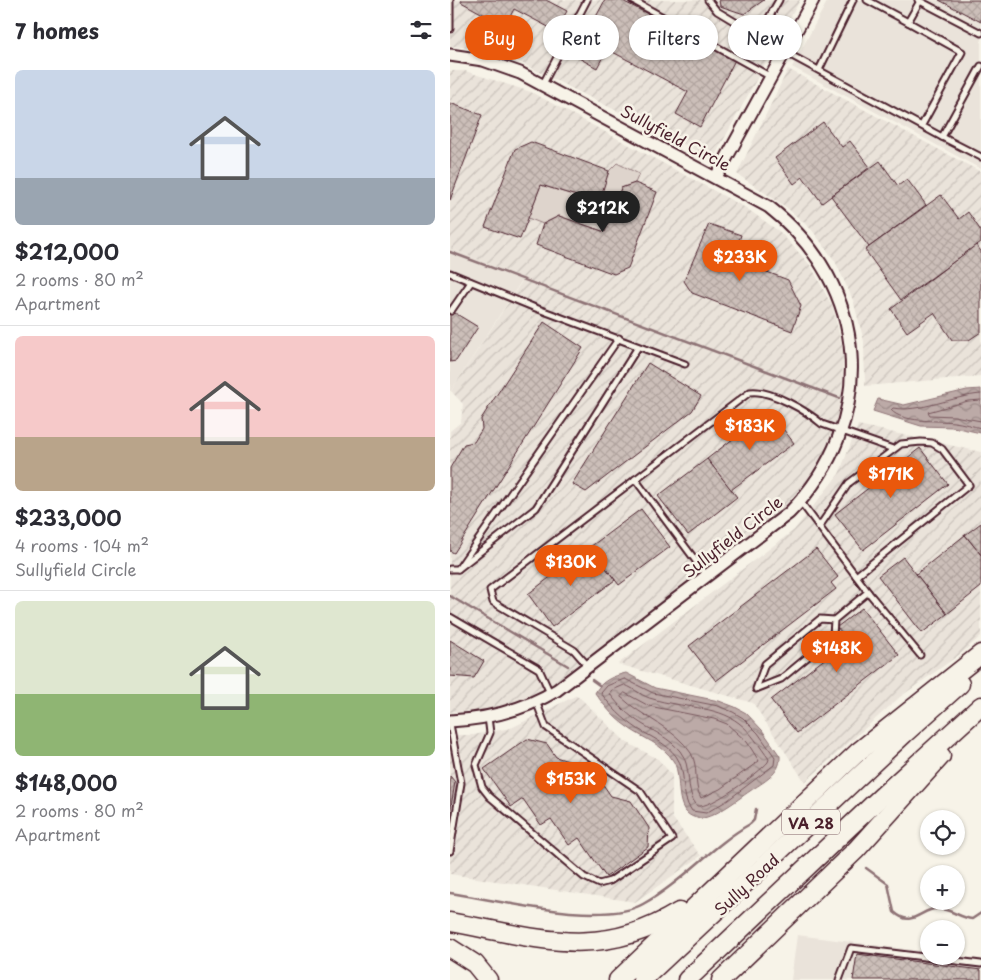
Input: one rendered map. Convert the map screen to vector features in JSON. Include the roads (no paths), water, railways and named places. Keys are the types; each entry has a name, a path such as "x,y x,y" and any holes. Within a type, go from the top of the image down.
{"highway":[{"path":"618,980 858,752 981,654"},
{"name":"Sully Road","path":"642,980 904,734 981,665"},
{"name":"Sully Road","path":"687,980 881,797 981,706"},
{"path":"721,980 856,850 981,712"},
{"path":"450,922 558,942 582,943 618,938 658,925 691,905 739,867"},
{"path":"732,980 761,942"},
{"path":"450,948 475,964 488,980"}],"street":[{"path":"802,20 813,0"},
{"name":"Sullyfield Circle","path":"450,55 497,64 543,85 758,199 790,224 809,245 832,281 842,307 851,349 850,393 841,432 827,464 800,501 778,523 550,694 536,701 488,717 450,722"},
{"path":"716,177 781,60"}],"lane":[{"path":"450,0 450,29"},
{"path":"632,0 771,77"},
{"path":"708,0 717,10 728,17"},
{"path":"770,15 778,0"},
{"path":"819,70 854,0"},
{"path":"867,0 962,52 922,126"},
{"path":"908,22 919,0 981,33"},
{"path":"543,85 585,1"},
{"path":"800,60 981,157"},
{"path":"942,136 981,66"},
{"path":"450,273 685,364"},
{"path":"451,310 471,282"},
{"path":"458,569 619,338"},
{"path":"450,569 458,569 536,508 638,347"},
{"path":"588,666 574,650 493,602 490,590 750,392 771,395 816,418 822,424 893,449"},
{"path":"819,527 849,483 901,444 932,443 948,456 969,485 856,576"},
{"path":"635,479 707,576"},
{"path":"800,501 868,592 920,655"},
{"path":"834,620 833,636 781,679 756,689 765,664 820,619 834,620 868,592"},
{"path":"450,617 539,669 550,694"},
{"path":"488,717 490,733 476,765 485,792 584,877 598,884 610,881 672,838 640,791 546,727 536,701"},
{"path":"450,722 461,783 450,850"},
{"path":"839,980 851,948 981,964"}],"water":[{"path":"981,389 981,433 953,427 921,426 873,411 878,399 904,405 967,390"},
{"path":"626,673 655,688 719,701 746,713 762,730 780,756 778,768 765,781 717,813 703,818 689,815 681,802 677,769 670,756 664,750 621,722 609,711 595,693 608,680"}],"waterway":[{"path":"450,252 839,398"},
{"path":"450,596 568,666"},
{"path":"592,680 599,685"},
{"path":"450,893 549,910 602,913 625,910 643,904 671,886 722,843 750,824 754,820 756,809"},
{"path":"866,868 888,884 894,912 901,917 912,918 934,909 945,910 972,919 981,913"}]}
